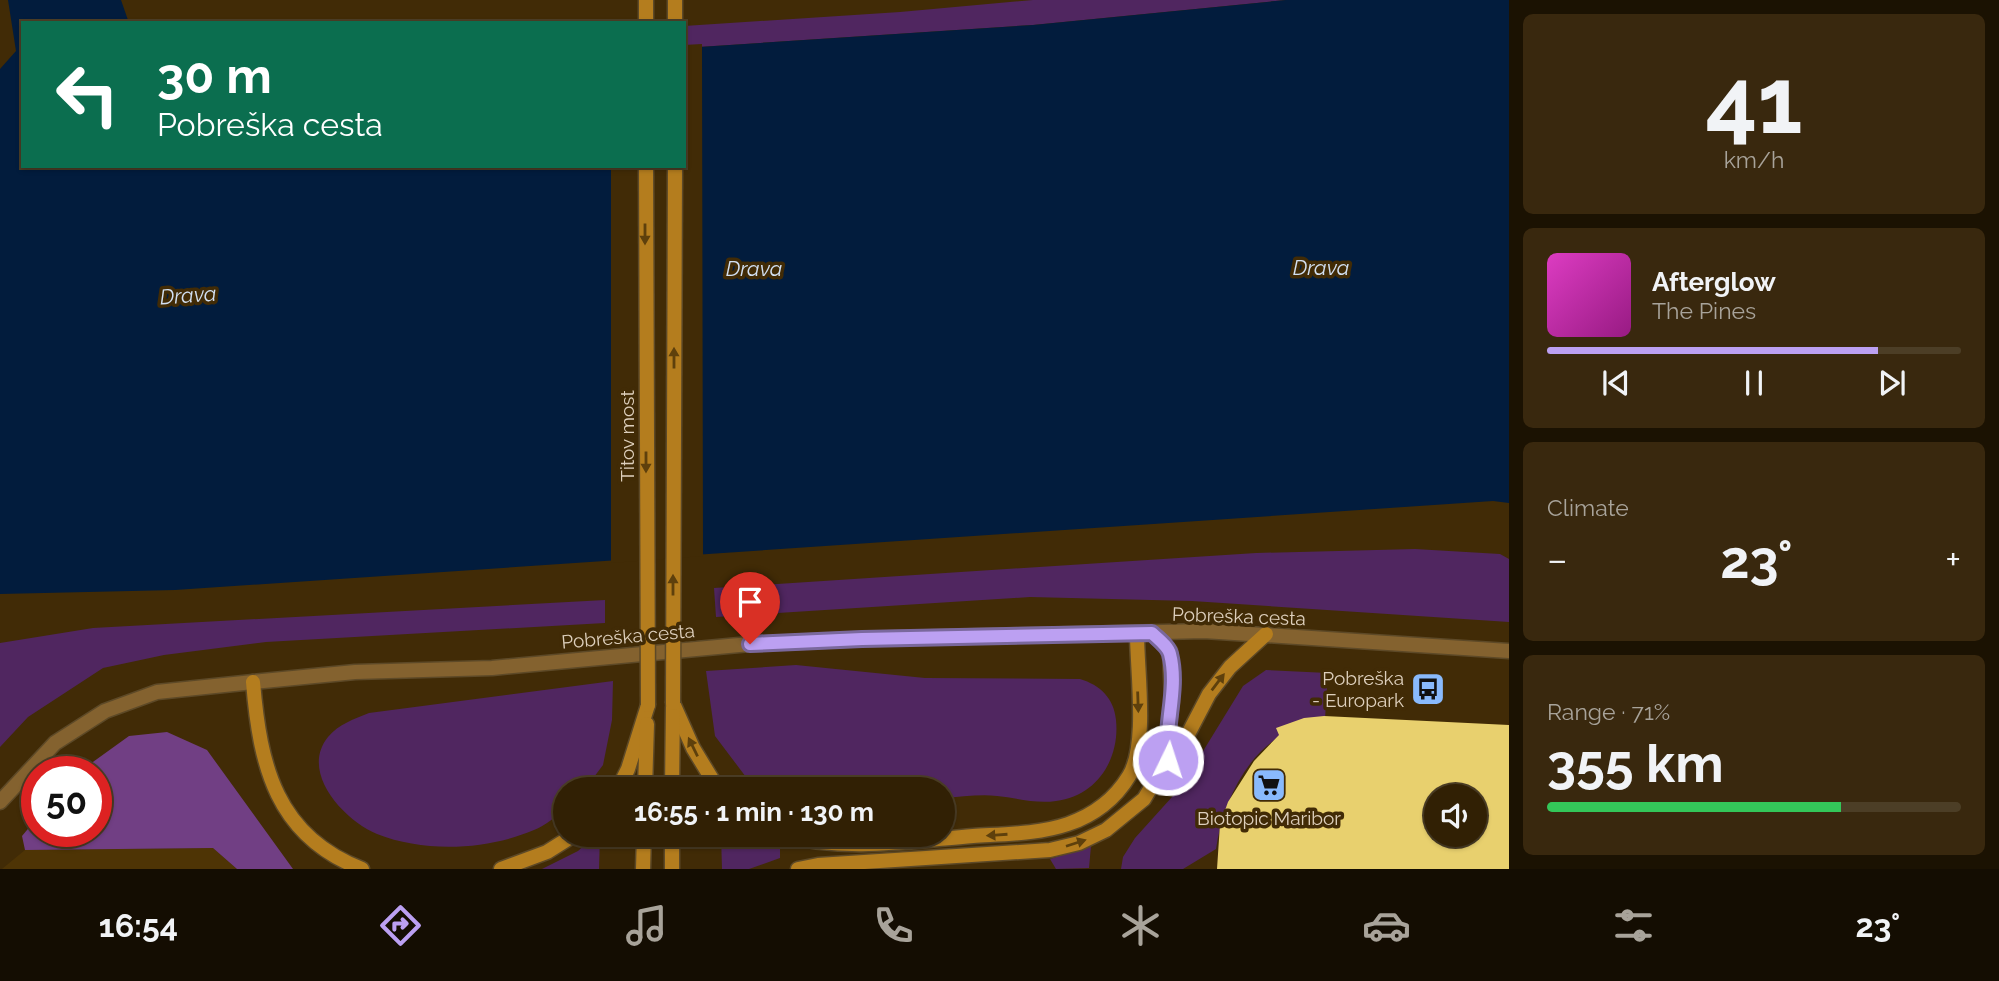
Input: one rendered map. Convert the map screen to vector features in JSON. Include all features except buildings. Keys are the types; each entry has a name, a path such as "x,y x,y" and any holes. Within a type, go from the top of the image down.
{"main road":[{"path":"646,0 646,21"},
{"path":"675,0 675,21"},
{"name":"Titov most","path":"645,777 648,705 646,168"},
{"path":"673,777 675,168"},
{"path":"1145,633 1170,652 1172,701 1166,743 1168,760"},
{"path":"955,838 1020,833 1068,825 1106,806 1130,774 1140,736 1145,633"},
{"path":"799,869 818,865 1050,850 1079,843 1106,830 1144,799 1168,760 1185,740 1209,694 1230,667 1266,634"},
{"path":"253,682 262,748 288,815 316,846 362,869"},
{"path":"673,702 693,748 711,777"},
{"path":"624,777 648,705"},
{"path":"501,869 555,847"},
{"path":"643,869 644,847"},
{"path":"672,847 672,869"}],"street":[{"name":"Pobreška cesta","path":"0,802 55,743 105,711 157,692 253,682 355,672 492,668 775,643 1145,633 1266,634 1509,651"}],"shaded area":[{"path":"1033,0 1286,0 1033,25 686,48 686,26"},
{"path":"1415,549 1500,554 1509,559 1509,622 1192,601 1030,597 716,617 714,588 1256,553"},
{"path":"605,600 605,623 266,642 164,655 103,668 28,717 0,747 0,643 93,628"},
{"path":"796,665 925,678 1080,679 1100,689 1112,705 1116,720 1114,748 1110,761 1094,783 1071,798 1049,802 991,795 955,797 955,777 746,777 715,736 706,671"},
{"path":"1266,670 1328,673 1325,719 1279,737 1254,758 1229,802 1216,849 1183,869 1121,869 1123,857 1135,838 1181,787 1243,686"},
{"path":"613,681 612,720 603,765 594,777 553,777 553,818 542,826 516,837 476,845 435,846 396,840 365,828 340,807 322,780 320,751 332,732 369,713"},
{"path":"167,732 207,750 293,869 237,869 213,848 25,850 24,847 112,847 112,756 101,756 129,736"},
{"path":"1091,846 1089,868 1056,869 1050,859"},
{"path":"582,847 600,847 599,869 542,869"},
{"path":"721,847 780,849 780,858 749,869 722,869"},
{"path":"213,848 237,869 2,869 25,850"}],"water":[{"name":"Drava","path":"8,0 121,0 128,21 21,21 21,168 686,168 686,48 1033,25 1286,0 1509,0 1509,503 1493,501 175,590 0,594 0,69 16,51"}],"pier":[{"path":"702,44 703,556 611,563 611,168 686,168 686,45"}],"place":[{"name":"Pobreška - Europark","path":"1428,689"},
{"name":"Biotopic Maribor","path":"1269,785"}],"route":[{"path":"750,644 1152,633 1170,652 1172,701 1166,743 1168,760"}]}
